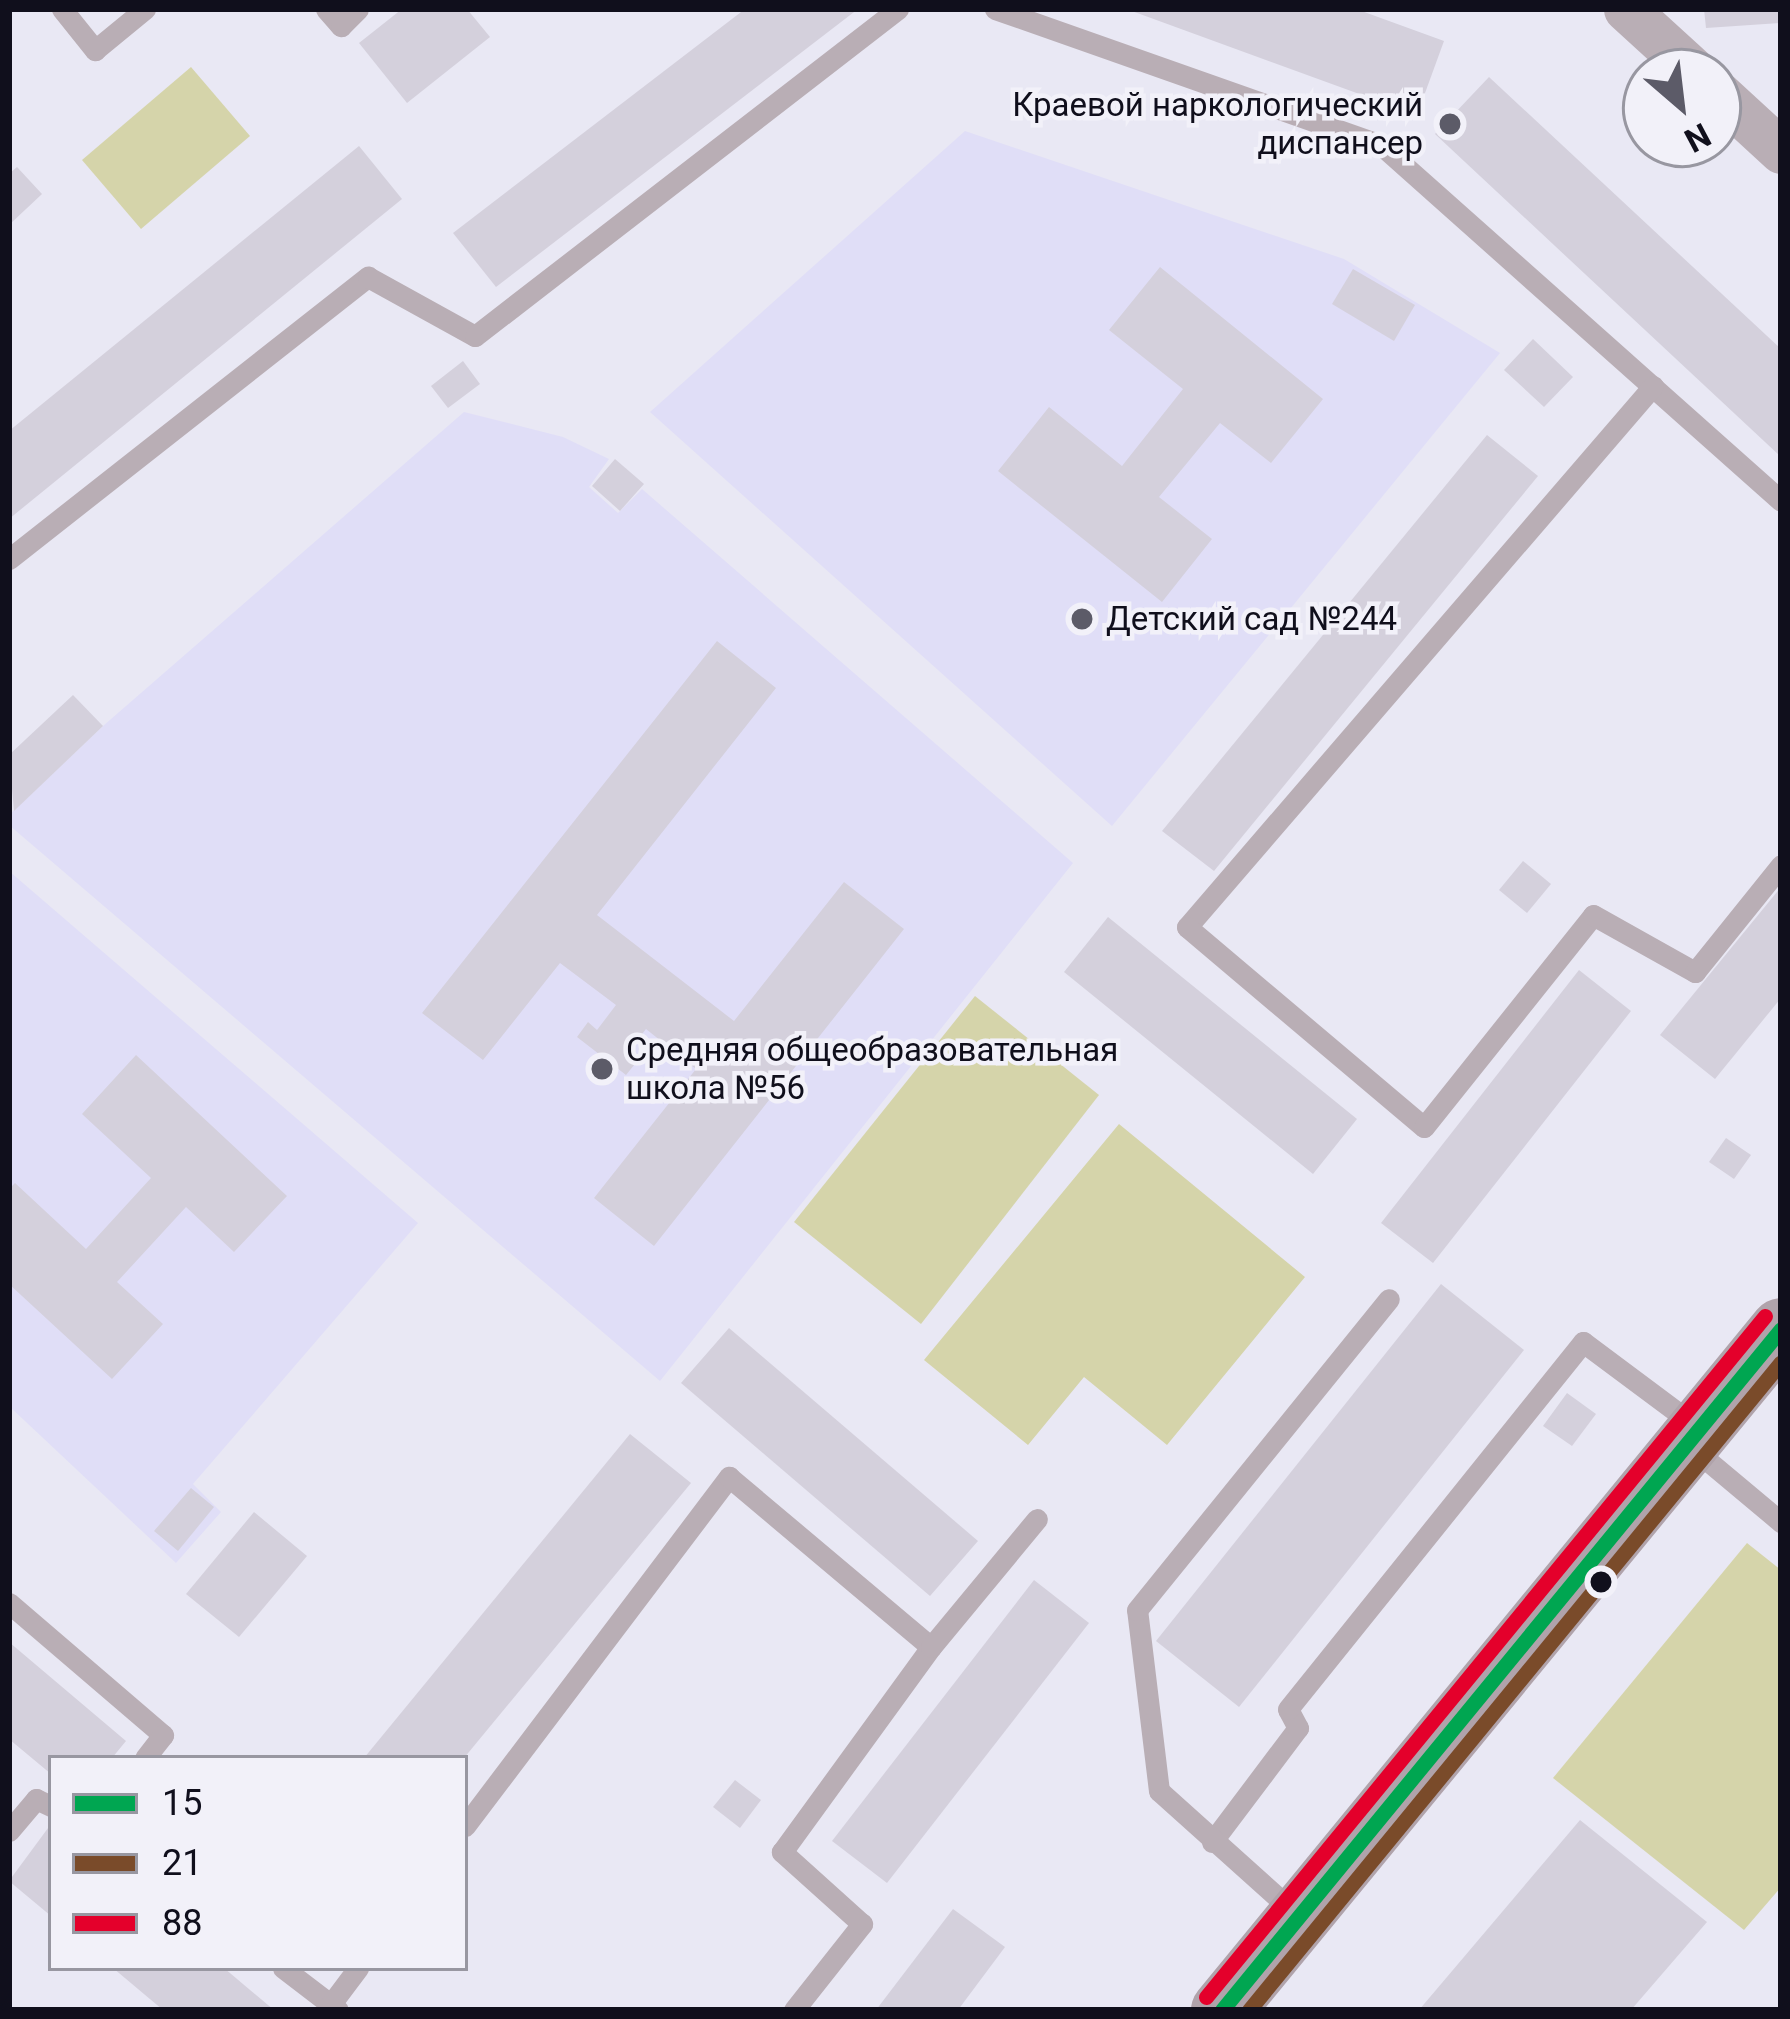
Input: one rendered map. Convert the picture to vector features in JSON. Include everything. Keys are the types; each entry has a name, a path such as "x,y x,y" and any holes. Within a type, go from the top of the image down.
{"main road":[{"path":"1222,2010 1781,1329"}],"street":[{"path":"1626,9 1669,48"},
{"path":"1742,115 1781,151"}],"lane":[{"path":"62,9 95,50 145,9"},
{"path":"326,9 341,26 358,9"},
{"path":"9,559 368,277 475,336 898,9"},
{"path":"995,9 1381,146 1781,501"},
{"path":"1653,386 1187,927 1424,1126 1593,915 1695,972 1781,865"},
{"path":"1299,1917 1159,1791 1137,1610 1389,1298"},
{"path":"1212,1842 1298,1729 1288,1709 1583,1342 1693,1436 1781,1522"},
{"path":"468,1822 729,1477 931,1647"},
{"path":"794,2010 862,1924 782,1852 931,1647 1037,1520"},
{"path":"9,1604 163,1735 147,1755"},
{"path":"9,1831 36,1799 48,1805"},
{"path":"287,1971 334,2007 356,1971"}],"shaded area":[{"name":"Детский сад №244","path":"965,131 1344,259 1500,353 1112,826 650,412"},
{"name":"Средняя общеобразовательная школа №56","path":"464,412 563,437 609,459 589,487 618,513 642,489 1073,863 660,1381 9,825 9,815 103,726"},
{"path":"9,871 418,1223 193,1484 221,1512 176,1563 9,1406"}],"green space":[{"path":"191,67 250,136 141,229 82,160"},
{"path":"975,996 1099,1095 921,1324 794,1222"},
{"path":"1119,1124 1305,1277 1167,1445 1084,1377 1028,1445 924,1360"},
{"path":"1747,1543 1781,1570 1781,1887 1744,1930 1553,1778"}],"building":[{"path":"402,9 467,9 490,37 407,103 359,43"},
{"path":"745,9 858,9 496,287 453,233"},
{"path":"1356,9 1444,41 1417,115 1129,10"},
{"path":"1704,9 1781,9 1781,23 1706,28"},
{"path":"1489,77 1781,349 1781,457 1435,134"},
{"path":"359,146 402,199 9,519 9,431"},
{"path":"17,167 42,194 9,225 9,174"},
{"path":"1160,267 1323,399 1271,463 1220,423 1159,497 1212,539 1162,602 998,471 1049,407 1122,466 1183,389 1109,330"},
{"path":"1353,269 1415,305 1394,341 1332,304"},
{"path":"1533,339 1573,377 1544,407 1504,370"},
{"path":"463,361 480,384 448,408 431,386"},
{"path":"1487,435 1538,476 1214,871 1162,831"},
{"path":"615,459 644,484 620,511 592,486"},
{"path":"717,641 776,688 597,915 734,1021 844,882 904,929 654,1246 594,1198 696,1069 646,1029 629,1051 639,1059 626,1075 577,1037 588,1022 597,1030 616,1005 560,963 483,1060 422,1013"},
{"path":"73,695 103,726 14,811 9,755"},
{"path":"1523,861 1551,884 1527,913 1499,890"},
{"path":"1781,887 1781,998 1715,1079 1660,1035"},
{"path":"1108,917 1357,1119 1313,1174 1064,972"},
{"path":"1579,970 1631,1011 1433,1263 1381,1223"},
{"path":"136,1055 287,1196 234,1252 186,1207 117,1282 163,1324 112,1379 9,1284 9,1189 15,1183 86,1249 151,1178 82,1114"},
{"path":"1726,1138 1751,1155 1734,1179 1709,1162"},
{"path":"1441,1284 1524,1350 1239,1707 1156,1641"},
{"path":"729,1328 978,1541 930,1596 681,1383"},
{"path":"1567,1393 1596,1414 1572,1446 1543,1426"},
{"path":"630,1434 691,1483 466,1755 366,1755"},
{"path":"191,1488 214,1507 178,1551 154,1531"},
{"path":"254,1512 307,1556 239,1637 186,1594"},
{"path":"1034,1580 1089,1623 887,1883 832,1841"},
{"path":"9,1642 126,1741 114,1755 48,1755 48,1772 9,1739"},
{"path":"735,1780 761,1800 740,1828 713,1807"},
{"path":"1580,1820 1707,1922 1631,2010 1419,2010"},
{"path":"48,1828 48,1914 9,1881"},
{"path":"953,1909 1005,1947 958,2010 876,2010"},
{"path":"117,1971 228,1971 274,2010 163,2010"}],"transit line":[{"name":"88","path":"1206,1997 1765,1316"},
{"name":"15","path":"1222,2010 1781,1329"},
{"name":"21","path":"1249,2010 1781,1362"}],"place":[{"name":"Краевой наркологический диспансер","path":"1450,124"},
{"name":"Детский сад №244","path":"1082,619"},
{"name":"Средняя общеобразовательная школа №56","path":"602,1069"}]}
